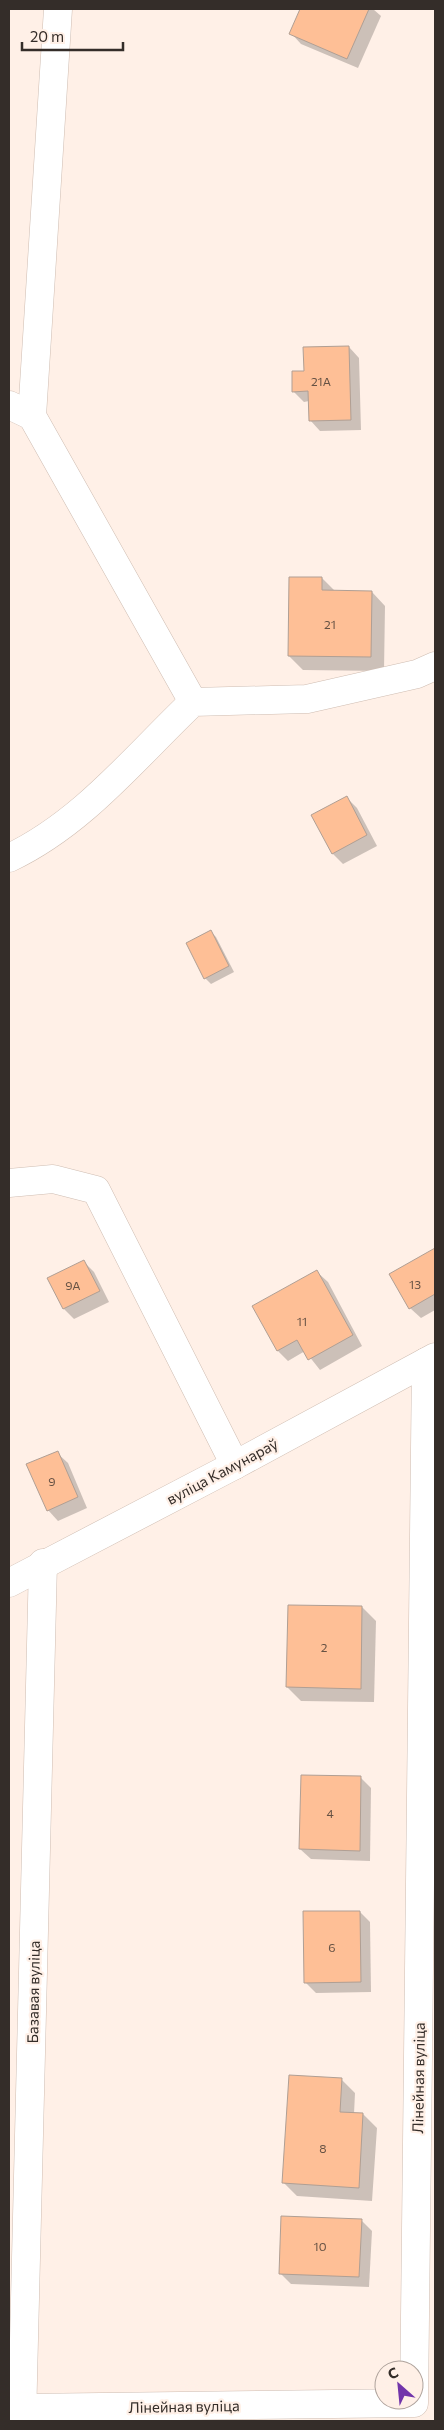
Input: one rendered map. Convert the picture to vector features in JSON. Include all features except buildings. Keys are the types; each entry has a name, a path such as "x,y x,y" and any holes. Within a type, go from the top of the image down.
{"street":[{"path":"58,9 20,411 193,702"},
{"path":"9,858 26,849 78,814 193,702 308,699 417,674 435,666"},
{"path":"9,1183 53,1178 96,1190 236,1465"},
{"name":"вуліца Камунараў","path":"9,1583 236,1465 431,1360"},
{"name":"Лінейная вуліца","path":"22,2414 414,2402 431,1360"},
{"name":"Базавая вуліца","path":"22,2414 43,1564"}]}
